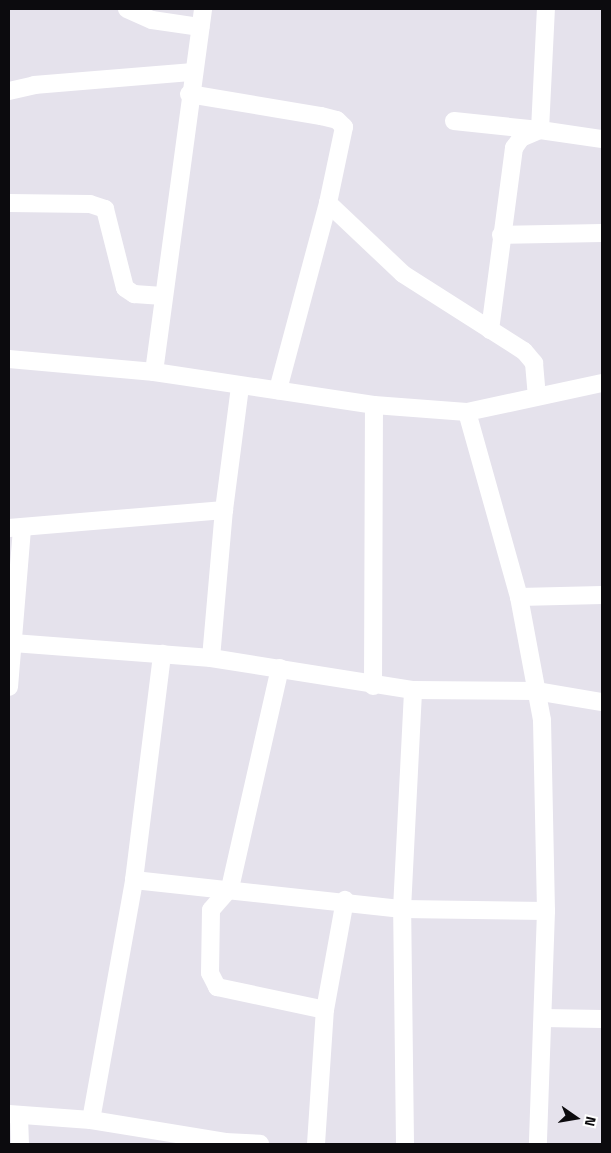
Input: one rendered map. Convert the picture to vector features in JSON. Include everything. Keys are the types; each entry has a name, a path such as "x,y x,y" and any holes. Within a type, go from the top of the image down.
{"street":[{"path":"127,9 152,20 200,28"},
{"path":"154,372 189,94 203,9"},
{"path":"540,130 546,9"},
{"path":"9,91 34,85 193,72"},
{"path":"189,94 337,120 344,127 344,142 278,390"},
{"path":"454,120 602,138"},
{"path":"490,330 500,235 514,148 521,138 540,130"},
{"path":"9,203 90,204 105,209 125,288 134,294 163,296"},
{"path":"328,203 403,274 524,351 534,363 537,395"},
{"path":"500,235 602,233"},
{"path":"9,359 154,372 240,387 278,390 374,404 466,412 537,395 602,383"},
{"path":"211,658 224,510 240,387"},
{"path":"373,686 374,404"},
{"path":"466,412 519,597 542,720 546,911 538,1144"},
{"path":"9,687 13,643 15,528 224,510"},
{"path":"519,597 602,595"},
{"path":"13,643 211,658 280,668 373,686 413,690 536,691 602,702"},
{"path":"91,1120 134,880 162,654"},
{"path":"280,668 230,888 211,910 210,972 217,987 325,1010"},
{"path":"405,1144 402,909 413,690"},
{"path":"134,880 345,900 402,909 546,911"},
{"path":"316,1144 325,1010 345,900"},
{"path":"543,1018 602,1019"},
{"path":"20,1144 14,1115 91,1120 225,1143 260,1144"}]}
